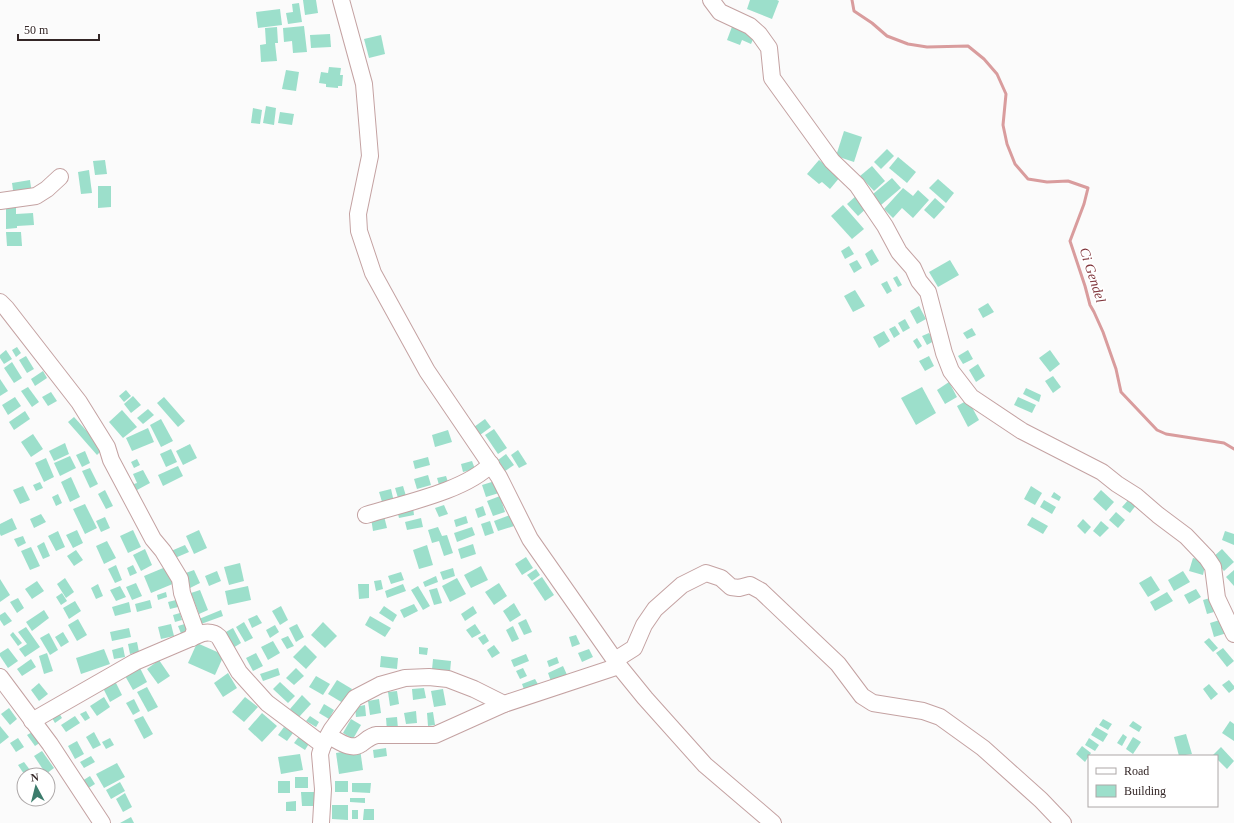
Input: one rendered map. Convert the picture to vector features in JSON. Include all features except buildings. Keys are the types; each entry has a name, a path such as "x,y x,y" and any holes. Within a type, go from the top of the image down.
{"street":[{"path":"341,0 364,84 370,156 358,214 359,231 373,273 427,371 499,477 530,539 617,663 645,698 705,765 772,823"},
{"path":"711,0 720,12 750,26 759,34 769,48 772,78 832,161 857,185 885,226 899,252 913,268 919,281 928,292 944,353 951,372 971,397 1022,431 1102,472 1136,496 1186,536 1203,553 1213,567 1218,598 1234,634"},
{"path":"0,201 36,196 47,189 60,177"},
{"path":"0,302 79,402 107,447 111,460 154,539 180,580 182,593 195,630 192,638"},
{"path":"366,515 457,486 477,476 491,464"},
{"path":"32,721 135,662 203,633 216,634 219,637 239,672 266,703 326,741 357,747 371,736 435,735 504,704 617,663 634,648 644,625 655,609 682,585 706,573 721,578 731,587 739,588 750,585 761,591 838,664 862,696 873,703 923,711 940,717 983,748 1042,800 1063,823"},
{"path":"0,676 50,744 102,823"},
{"path":"321,823 323,789 320,754 332,729 355,698 380,685 405,678 429,677 448,679 474,689 504,704"}],"waterway":[{"name":"Ci Gendel","path":"852,0 854,11 872,23 887,36 908,44 927,47 968,46 984,59 997,74 1006,94 1003,125 1007,144 1015,164 1028,179 1047,182 1068,181 1088,188 1084,204 1070,241 1090,305 1103,332 1116,369 1121,392 1157,430 1166,434 1224,443 1234,449"}]}
